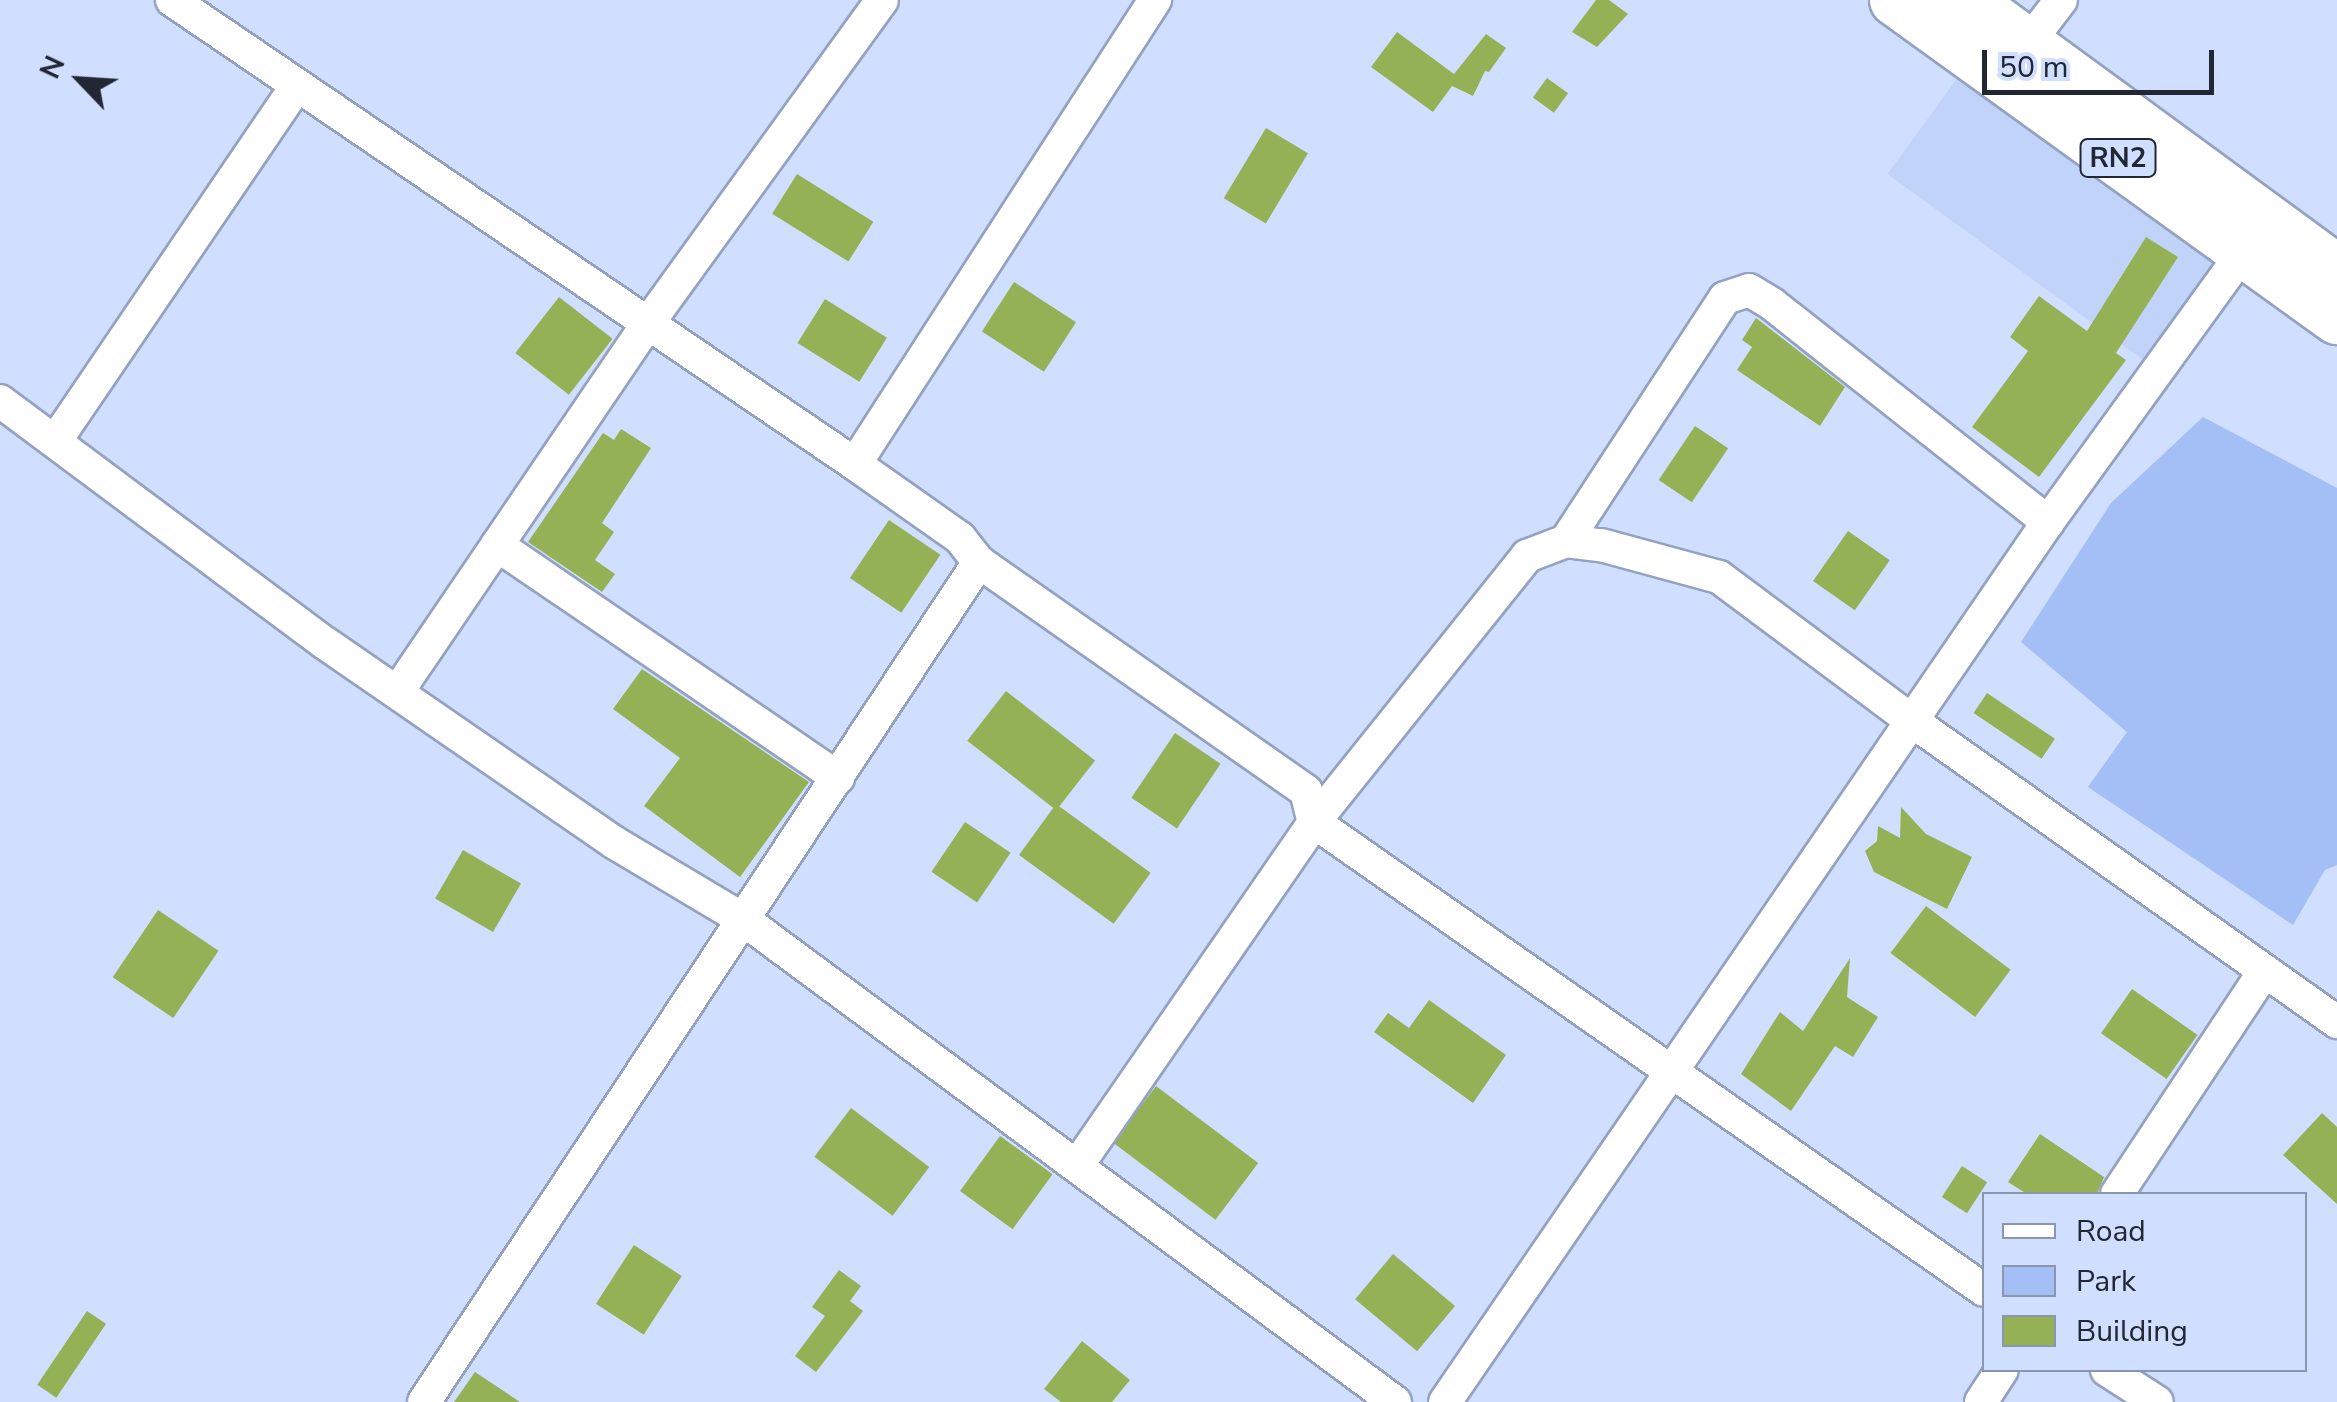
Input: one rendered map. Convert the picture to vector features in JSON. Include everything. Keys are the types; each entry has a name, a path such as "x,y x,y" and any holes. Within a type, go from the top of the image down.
{"highway":[{"name":"RN2","path":"1896,0 2337,318"},
{"name":"RN2","path":"1966,0 2337,272"}],"street":[{"path":"172,0 649,322 960,538 978,562 1306,791 1314,822 1982,1289"},
{"path":"398,691 649,322 882,0"},
{"path":"855,464 1155,0"},
{"path":"2028,44 2061,0"},
{"path":"56,440 297,84"},
{"path":"1445,1402 2048,522 2244,250"},
{"path":"1566,541 1726,298 1748,290 1772,304 2048,522"},
{"path":"0,401 325,643 615,844 744,920 1395,1402"},
{"path":"1077,1166 1314,822 1527,556 1566,541 1601,545 1719,577 1912,721 2337,1022"},
{"path":"497,546 838,778"},
{"path":"424,1402 978,562"},
{"path":"2119,1192 2263,973"},
{"path":"1980,1402 2001,1372"},
{"path":"2110,1372 2157,1402"}],"shaded area":[{"path":"1958,77 2215,264 2145,361 1887,174"}],"green space":[{"path":"2203,417 2337,488 2337,865 2325,870 2293,925 2088,787 2127,732 2021,642 2111,503"}],"building":[{"path":"1596,0 1609,0 1628,14 1597,47 1572,32"},
{"path":"1397,32 1454,74 1486,34 1506,48 1489,72 1485,71 1473,96 1452,86 1433,112 1371,67"},
{"path":"1547,78 1568,93 1554,113 1533,97"},
{"path":"1266,128 1308,153 1266,224 1224,198"},
{"path":"797,174 873,222 848,262 772,214"},
{"path":"2146,237 2178,257 2116,353 2126,360 2039,477 1972,427 2028,351 2010,337 2039,296 2087,331"},
{"path":"1014,282 1076,322 1044,372 982,331"},
{"path":"559,297 613,339 569,395 515,353"},
{"path":"825,299 887,338 859,382 797,343"},
{"path":"1756,318 1845,387 1820,426 1737,370 1752,347 1742,340"},
{"path":"1695,426 1728,448 1692,502 1659,480"},
{"path":"621,429 651,448 602,523 614,532 595,560 615,574 602,592 528,542 603,433 614,440"},
{"path":"889,520 940,555 901,613 850,578"},
{"path":"1848,531 1890,560 1855,610 1813,581"},
{"path":"642,669 809,782 740,877 644,806 680,758 613,709"},
{"path":"1006,691 1095,761 1056,810 967,741"},
{"path":"1987,693 2055,739 2042,759 1974,713"},
{"path":"1175,733 1221,764 1177,828 1131,798"},
{"path":"1056,804 1151,873 1114,924 1019,855"},
{"path":"1901,807 1926,834 1972,857 1947,909 1874,872 1865,851 1877,841 1878,826 1900,838"},
{"path":"965,822 1011,853 977,902 931,872"},
{"path":"463,850 521,884 493,932 435,898"},
{"path":"1926,906 2011,970 1975,1017 1890,953"},
{"path":"158,910 219,951 173,1018 113,977"},
{"path":"1850,958 1847,997 1878,1017 1853,1057 1835,1046 1791,1111 1741,1074 1780,1012 1803,1031"},
{"path":"2132,989 2198,1035 2167,1079 2101,1033"},
{"path":"1429,1000 1506,1055 1473,1103 1374,1032 1388,1013 1409,1028"},
{"path":"1156,1086 1258,1163 1215,1220 1113,1143"},
{"path":"851,1108 929,1167 893,1216 814,1157"},
{"path":"2322,1113 2337,1127 2337,1204 2283,1155"},
{"path":"2040,1134 2104,1177 2098,1192 2024,1192 2008,1182"},
{"path":"1000,1136 1053,1174 1013,1229 960,1191"},
{"path":"1962,1166 1987,1182 1967,1213 1942,1197"},
{"path":"634,1245 682,1276 644,1335 596,1304"},
{"path":"1393,1254 1455,1306 1417,1351 1355,1299"},
{"path":"839,1270 861,1286 850,1301 863,1311 816,1372 795,1356 825,1316 812,1307"},
{"path":"87,1311 106,1324 56,1398 37,1385"},
{"path":"1082,1341 1130,1380 1112,1402 1061,1402 1044,1389"},
{"path":"475,1372 520,1402 454,1402"}]}
